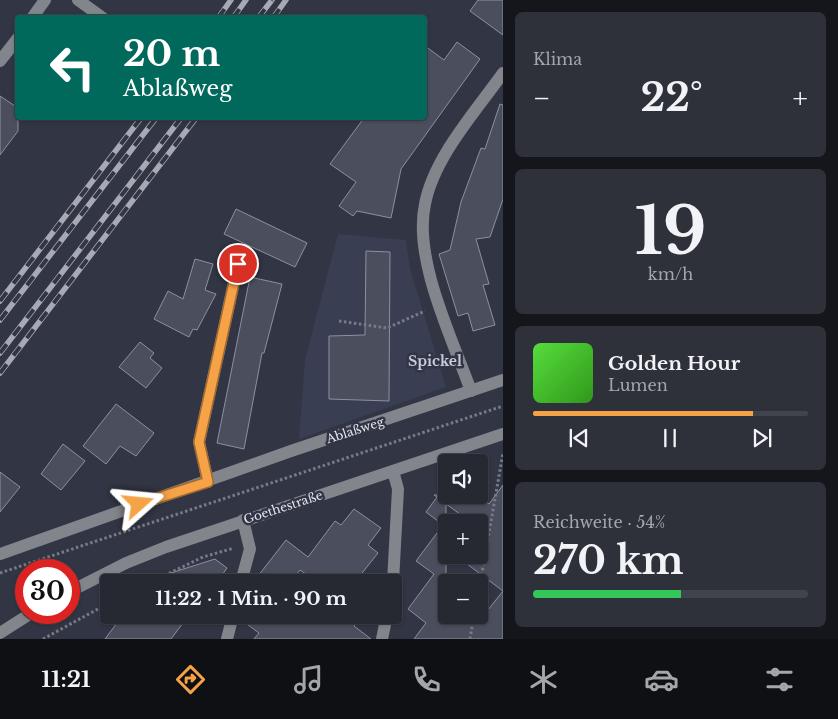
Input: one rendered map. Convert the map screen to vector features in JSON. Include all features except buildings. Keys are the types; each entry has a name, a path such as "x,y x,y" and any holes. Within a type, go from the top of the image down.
{"street":[{"path":"34,15 45,0"},
{"path":"78,0 99,15"},
{"path":"0,61 15,42"},
{"path":"471,391 428,267 422,229 425,204 433,181 454,141 503,73"},
{"path":"208,482 199,442 238,264"},
{"name":"Ablaßweg","path":"0,554 118,511 208,482 291,451 503,380"},
{"name":"Goethestraße","path":"80,587 134,560 243,520 503,434"},
{"path":"393,471 398,489 393,574"},
{"path":"243,520 250,550 244,574"},
{"path":"0,633 15,623"},
{"path":"226,639 230,624"},
{"path":"382,639 385,624"}],"path":[{"path":"340,321 387,328 440,304"},
{"path":"0,573 503,406"},
{"path":"459,420 461,426"},
{"path":"482,574 503,453"},
{"path":"168,574 203,557 249,543"},
{"path":"43,639 100,608"},
{"path":"470,639 472,624"}],"shaded area":[{"path":"338,234 406,240 410,269 446,387 299,439 305,360"}],"railway":[{"path":"220,15 231,0"},
{"path":"235,15 246,0"},
{"path":"260,15 272,0"},
{"path":"275,15 286,0"},
{"path":"0,301 139,120"},
{"path":"0,320 154,120"},
{"path":"0,353 179,120"},
{"path":"0,373 194,120"}],"district":[{"name":"Spickel","path":"435,361"}],"route":[{"path":"139,504 208,482 201,460 199,442 213,371 230,307 238,264"}]}
